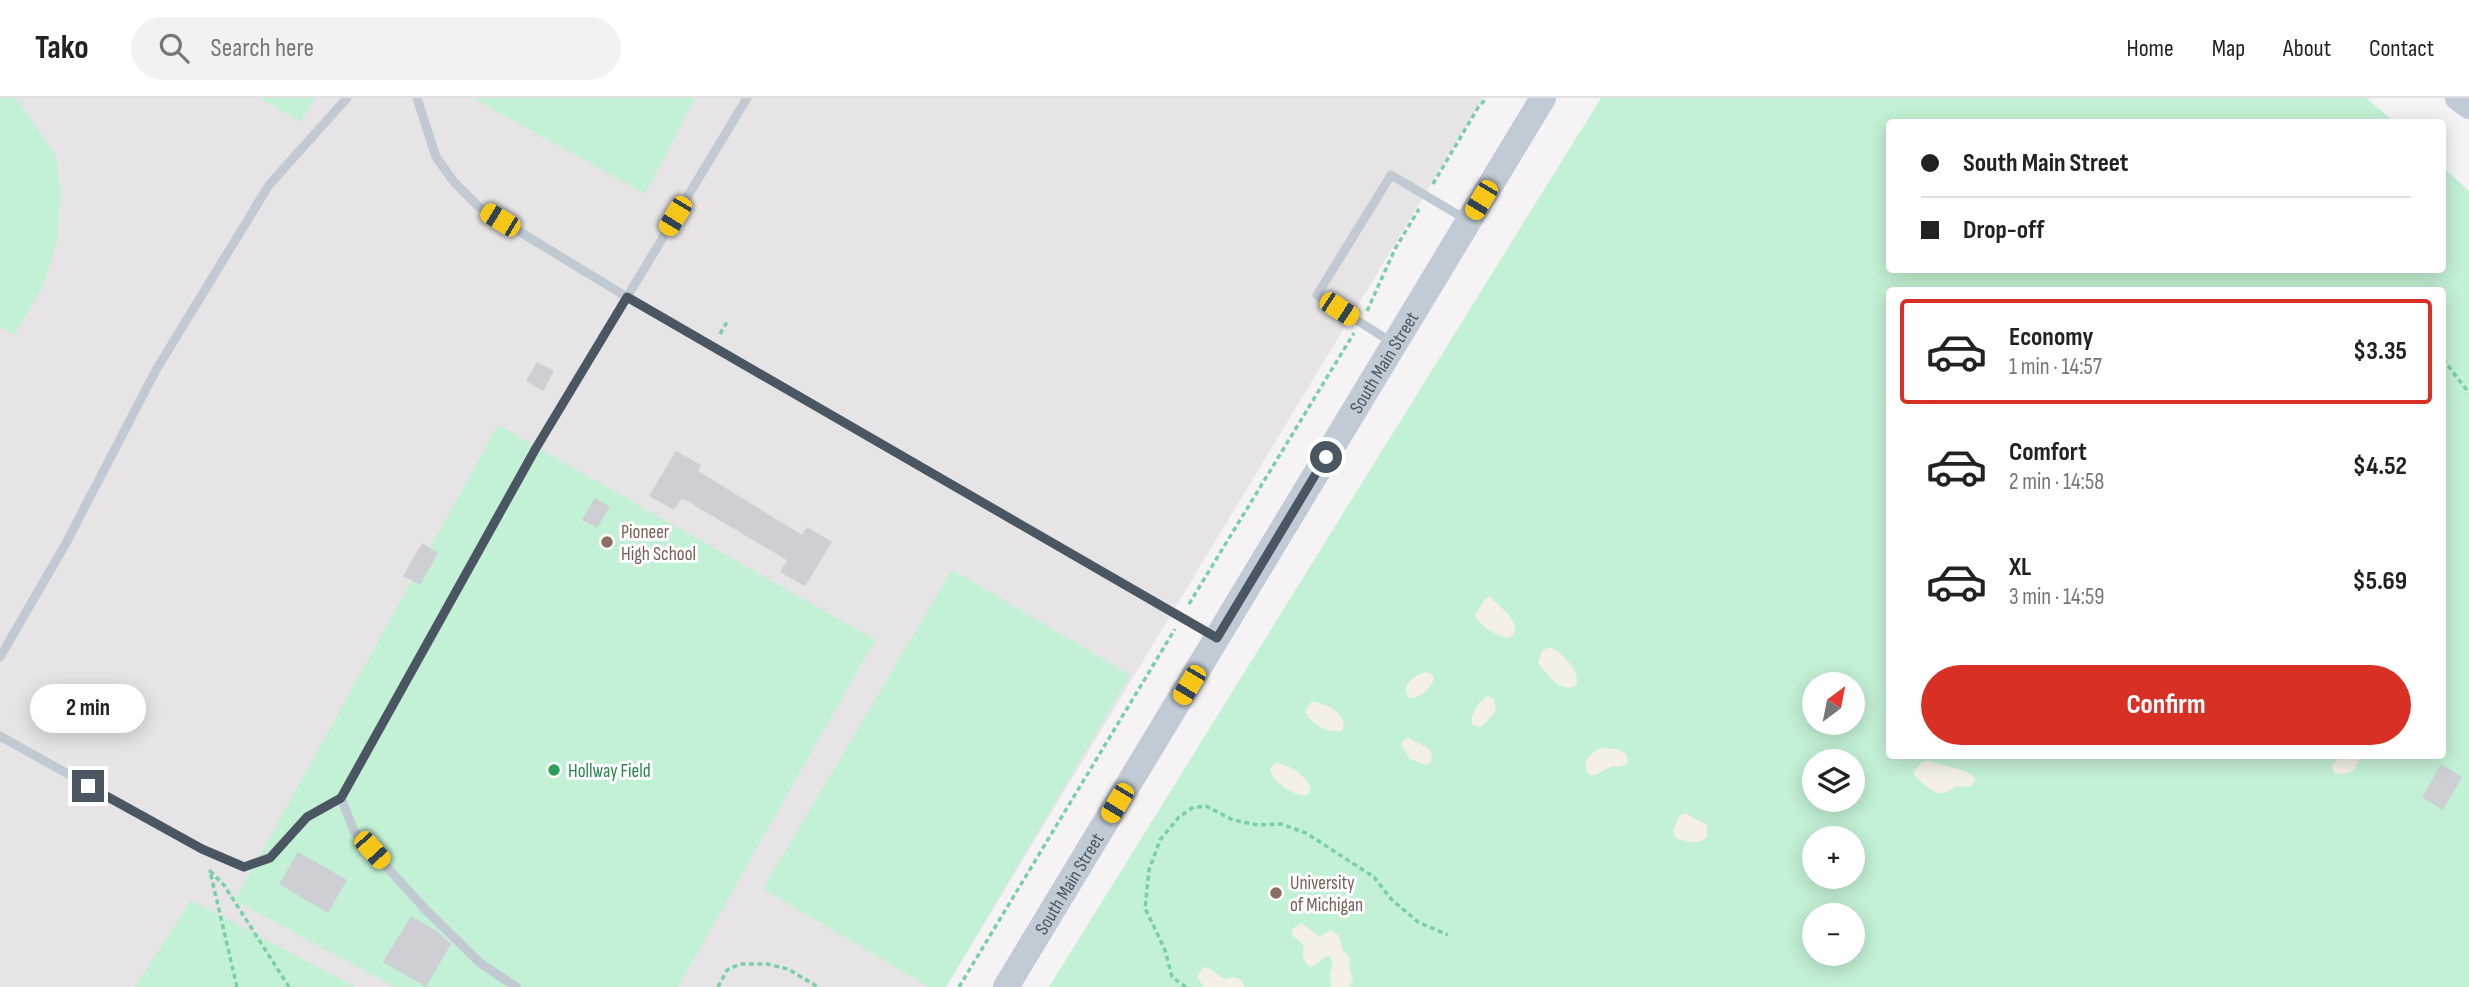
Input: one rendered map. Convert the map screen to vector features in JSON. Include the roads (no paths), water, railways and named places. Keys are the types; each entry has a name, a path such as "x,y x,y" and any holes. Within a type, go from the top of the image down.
{"main road":[{"name":"South Main Street","path":"1006,987 1543,98"}],"lane":[{"path":"0,657 65,545 156,370 269,185 347,98"},
{"path":"416,98 436,157 453,182 479,207 627,297 1217,638"},
{"path":"0,736 202,849 244,867 270,858 307,817 341,798 536,448 747,98"},
{"path":"1394,344 1317,295 1391,175 1468,221"},
{"path":"341,798 354,831 426,910 480,963 516,987"}],"place":[{"name":"Pioneer High School","path":"607,542"},
{"name":"Hollway Field","path":"554,770"},
{"name":"University of Michigan","path":"1276,893"}]}
